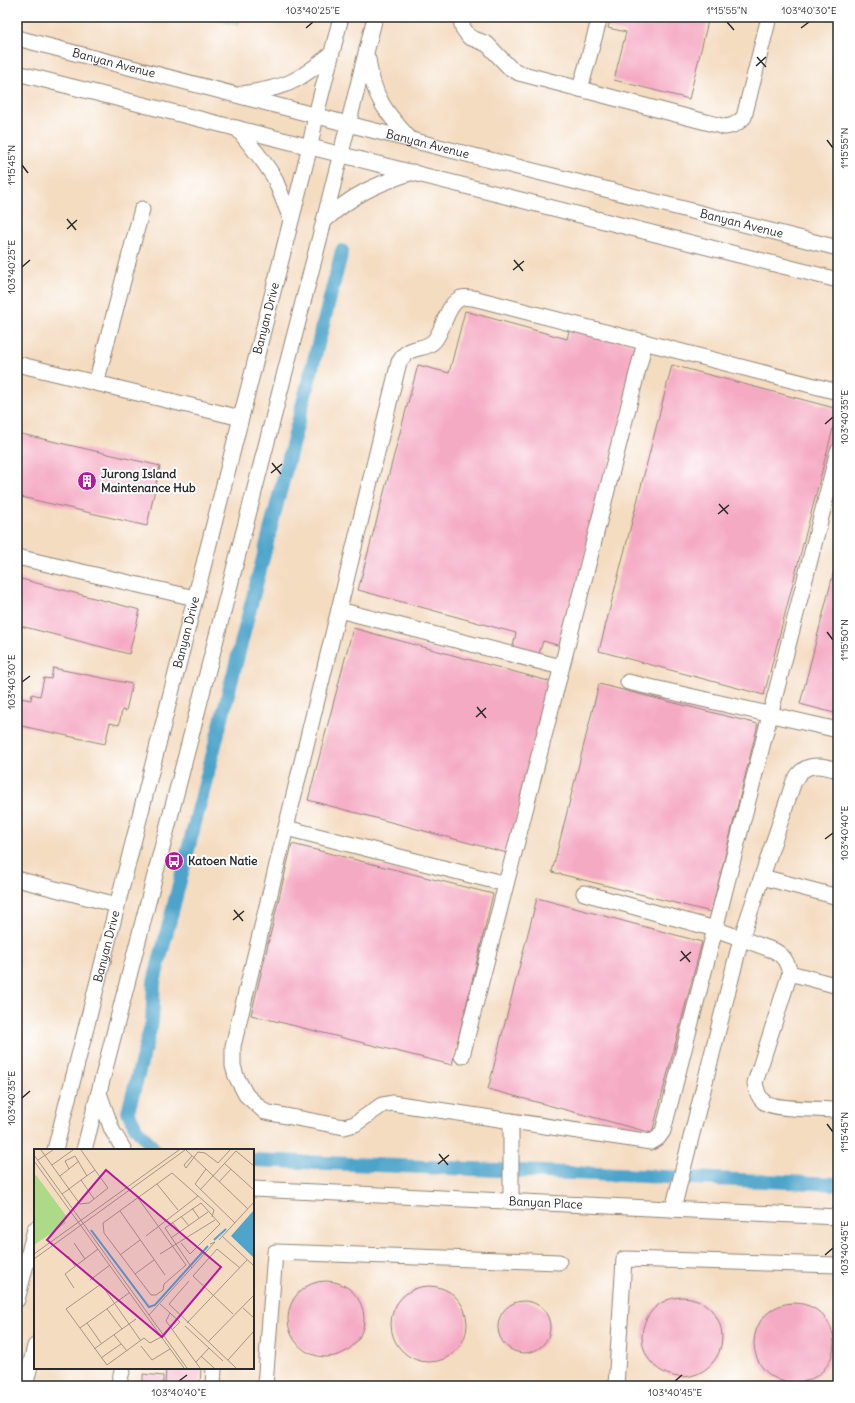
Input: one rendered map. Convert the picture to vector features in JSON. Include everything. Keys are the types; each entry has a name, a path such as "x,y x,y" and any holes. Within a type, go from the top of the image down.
{"street":[{"name":"Banyan Drive","path":"55,1149 310,146 316,115 341,17"},
{"path":"84,1149 324,221 375,17"},
{"path":"460,17 463,28 469,37 487,44 510,68 519,73 725,127 739,123 744,116 769,17"},
{"path":"580,89 600,17"},
{"name":"Banyan Avenue","path":"17,38 348,124 838,248"},
{"path":"367,50 370,76 377,96 390,118 411,140"},
{"path":"237,95 268,90 293,81 315,68 331,54"},
{"path":"17,73 838,280"},
{"path":"237,128 274,177 291,219"},
{"path":"324,221 339,207 356,195 380,183 413,172"},
{"path":"96,383 142,209"},
{"path":"838,392 473,298 462,298 453,303 434,341 428,347 414,349 404,354 399,362 233,1046 233,1066 236,1076 246,1095 265,1112 344,1127 356,1124 382,1105 392,1103 651,1142 658,1138 663,1132 838,451"},
{"path":"462,1056 645,342"},
{"path":"17,364 241,418"},
{"path":"17,557 195,598"},
{"path":"339,610 561,667"},
{"path":"628,682 838,730"},
{"path":"673,1209 741,939 794,781 803,770 812,766 838,770"},
{"path":"286,828 506,884"},
{"path":"762,877 838,897"},
{"path":"17,879 117,905"},
{"path":"584,893 715,929 782,955 788,962 790,973 755,1083 758,1096 765,1103 779,1106 838,1110"},
{"path":"790,973 838,986"},
{"path":"99,1093 112,1130 123,1149"},
{"path":"511,1121 511,1202"},
{"name":"Banyan Place","path":"254,1189 838,1217"},
{"path":"17,1300 34,1233"},
{"path":"265,1386 275,1252 559,1262"},
{"path":"616,1386 624,1259 838,1265"},
{"path":"25,1386 34,1350"},
{"path":"118,1386 123,1369"},
{"path":"213,1386 214,1369"}],"green space":[{"path":"205,17 240,17 238,25"}],"building":[{"path":"611,17 709,17 689,99 614,80 626,32 608,28"},
{"path":"465,311 567,339 570,327 640,346 561,646 543,641 538,657 512,650 516,633 358,590 418,365 449,373"},
{"path":"672,365 838,409 764,695 599,651"},
{"name":"Jurong Island Maintenance Hub","path":"17,433 160,466 147,526 17,496"},
{"path":"838,559 838,714 800,704"},
{"path":"17,578 140,610 129,654 17,625"},
{"path":"353,628 552,682 507,853 308,800"},
{"path":"53,668 132,684 126,711 122,710 119,725 110,723 105,744 17,725 17,713 20,698 31,700 32,694 40,696 44,678 51,679"},
{"path":"599,684 758,724 711,912 552,872"},
{"path":"292,844 493,894 452,1065 251,1015"},
{"path":"537,898 702,942 652,1133 488,1089"},
{"path":"326,1281 340,1284 353,1292 361,1305 364,1319 361,1333 353,1346 340,1354 326,1357 312,1354 299,1346 291,1333 288,1319 291,1305 299,1292 312,1284"},
{"path":"429,1286 443,1289 456,1297 464,1310 467,1324 464,1338 456,1351 443,1359 429,1362 415,1359 402,1351 394,1338 391,1324 394,1310 402,1297 415,1289"},
{"path":"682,1297 697,1300 710,1309 719,1322 722,1337 719,1352 710,1365 697,1374 682,1377 667,1374 654,1365 645,1352 642,1337 645,1322 654,1309 667,1300"},
{"path":"519,1301 529,1301 538,1305 546,1313 550,1322 550,1332 546,1341 538,1349 529,1353 519,1353 510,1349 502,1341 498,1332 498,1322 502,1313 510,1305"},
{"path":"794,1303 809,1306 822,1315 831,1328 834,1343 831,1358 822,1371 809,1380 794,1383 779,1380 766,1371 757,1358 754,1343 757,1328 766,1315 779,1306"},
{"path":"166,1369 201,1369 200,1386 165,1386"},
{"path":"143,1374 163,1376 163,1386 143,1386"},
{"path":"325,1383 334,1386 307,1386 312,1384"}],"waterway":[{"path":"154,1149 136,1128 128,1112 152,1022 154,982 342,251"},
{"path":"254,1160 838,1184"}],"place":[{"name":"Jurong Island Maintenance Hub","path":"87,481"},
{"name":"Katoen Natie","path":"174,861"}]}
